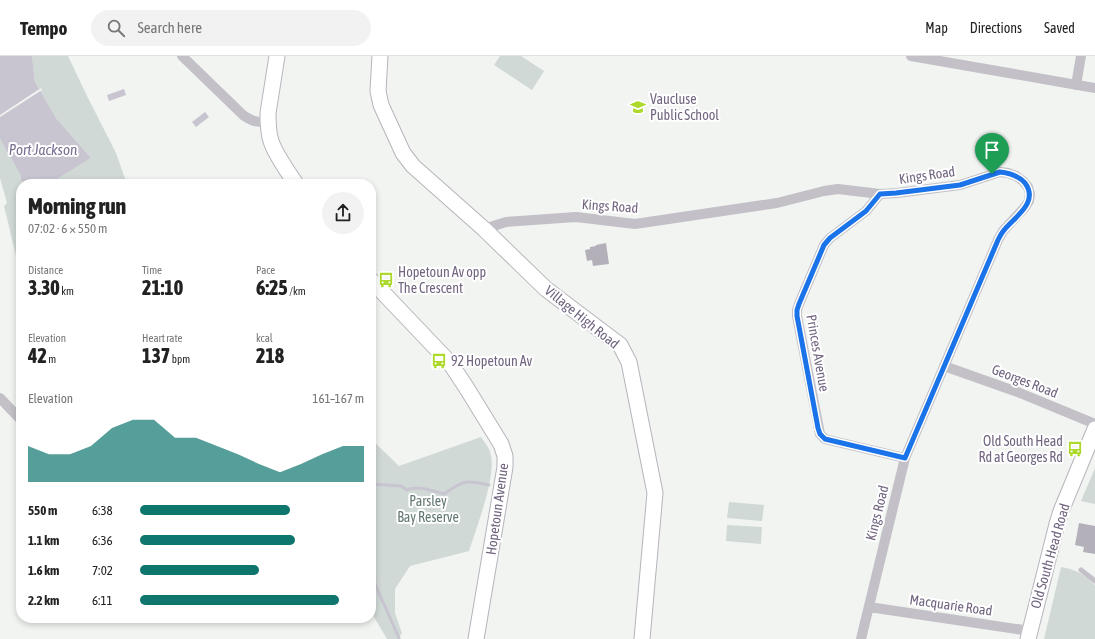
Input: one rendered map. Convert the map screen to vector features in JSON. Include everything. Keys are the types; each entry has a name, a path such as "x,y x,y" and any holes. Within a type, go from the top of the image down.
{"street":[{"path":"182,56 243,115 255,122 268,122"},
{"path":"277,56 269,105 269,136 272,145 293,179"},
{"name":"Village High Road","path":"380,56 378,91 380,105 403,153 413,166 484,229 546,289 620,345 629,362 655,493 642,639"},
{"path":"911,56 950,59 1095,88"},
{"path":"1076,85 1081,56"},
{"name":"Kings Road","path":"484,229 506,222 576,217 635,224 777,203 838,189 880,194 960,185 1000,172 1008,172 1023,181 1028,187 1030,194 1029,201 1003,231 998,240 905,458 861,639"},
{"name":"Princes Avenue","path":"880,194 866,211 830,238 824,245 799,304 797,316 820,434 825,439 832,441 905,458"},
{"name":"Hopetoun Avenue","path":"376,285 450,363 503,448 505,467 476,639"},
{"name":"Georges Road","path":"944,366 1020,393 1095,424"},
{"path":"0,398 16,415"},
{"name":"Old South Head Road","path":"1029,635 1056,524 1095,429"},
{"name":"Macquarie Road","path":"869,607 1029,635"}],"lane":[{"path":"1081,570 1095,581"}],"green space":[{"path":"32,56 68,56 116,153 125,179 57,179 91,158 56,118 35,82"},
{"path":"500,56 521,56 544,71 532,90 494,65"},
{"path":"0,139 20,174 21,179 16,179 16,256 4,206 7,203 0,178"},
{"name":"Parsley Bay Reserve","path":"481,437 490,453 492,465 488,489 469,551 410,566 395,589 395,613 402,633 398,639 387,639 376,620 376,444 399,466"},
{"path":"1095,468 1095,504 1081,501"},
{"path":"729,502 764,505 762,521 727,518"},
{"path":"727,525 762,527 761,544 726,541"},
{"path":"1061,567 1080,573 1095,585 1095,639 1044,639"}],"water":[{"name":"Port Jackson","path":"0,56 32,56 35,82 56,118 91,158 57,179 21,179 20,174 0,139"},
{"path":"124,89 126,95 109,101 107,95"},
{"path":"205,112 209,117 196,127 192,122"}],"pier":[{"path":"41,88 42,90 0,117 0,115"}],"building":[{"path":"606,243 609,264 593,266 592,260 587,261 585,250 596,245"},
{"path":"1079,523 1095,526 1095,554 1083,552 1084,547 1075,545"}],"waterway":[{"path":"376,484 401,486 407,490 421,488 444,494 465,482 475,482 489,485"},
{"path":"376,586 399,638"}],"place":[{"name":"Vaucluse Public School","path":"638,107"},
{"name":"Hopetoun Av opp The Crescent","path":"386,280"},
{"name":"92 Hopetoun Av","path":"439,361"},
{"name":"Old South Head Rd at Georges Rd","path":"1075,449"}],"route":[{"path":"1008,172 1023,181 1028,187 1030,194 1029,201 1003,231 998,240 905,458 825,439 820,434 818,428 797,316 799,304 824,245 830,238 866,211 880,194 960,185 992,174 1008,172"}]}
